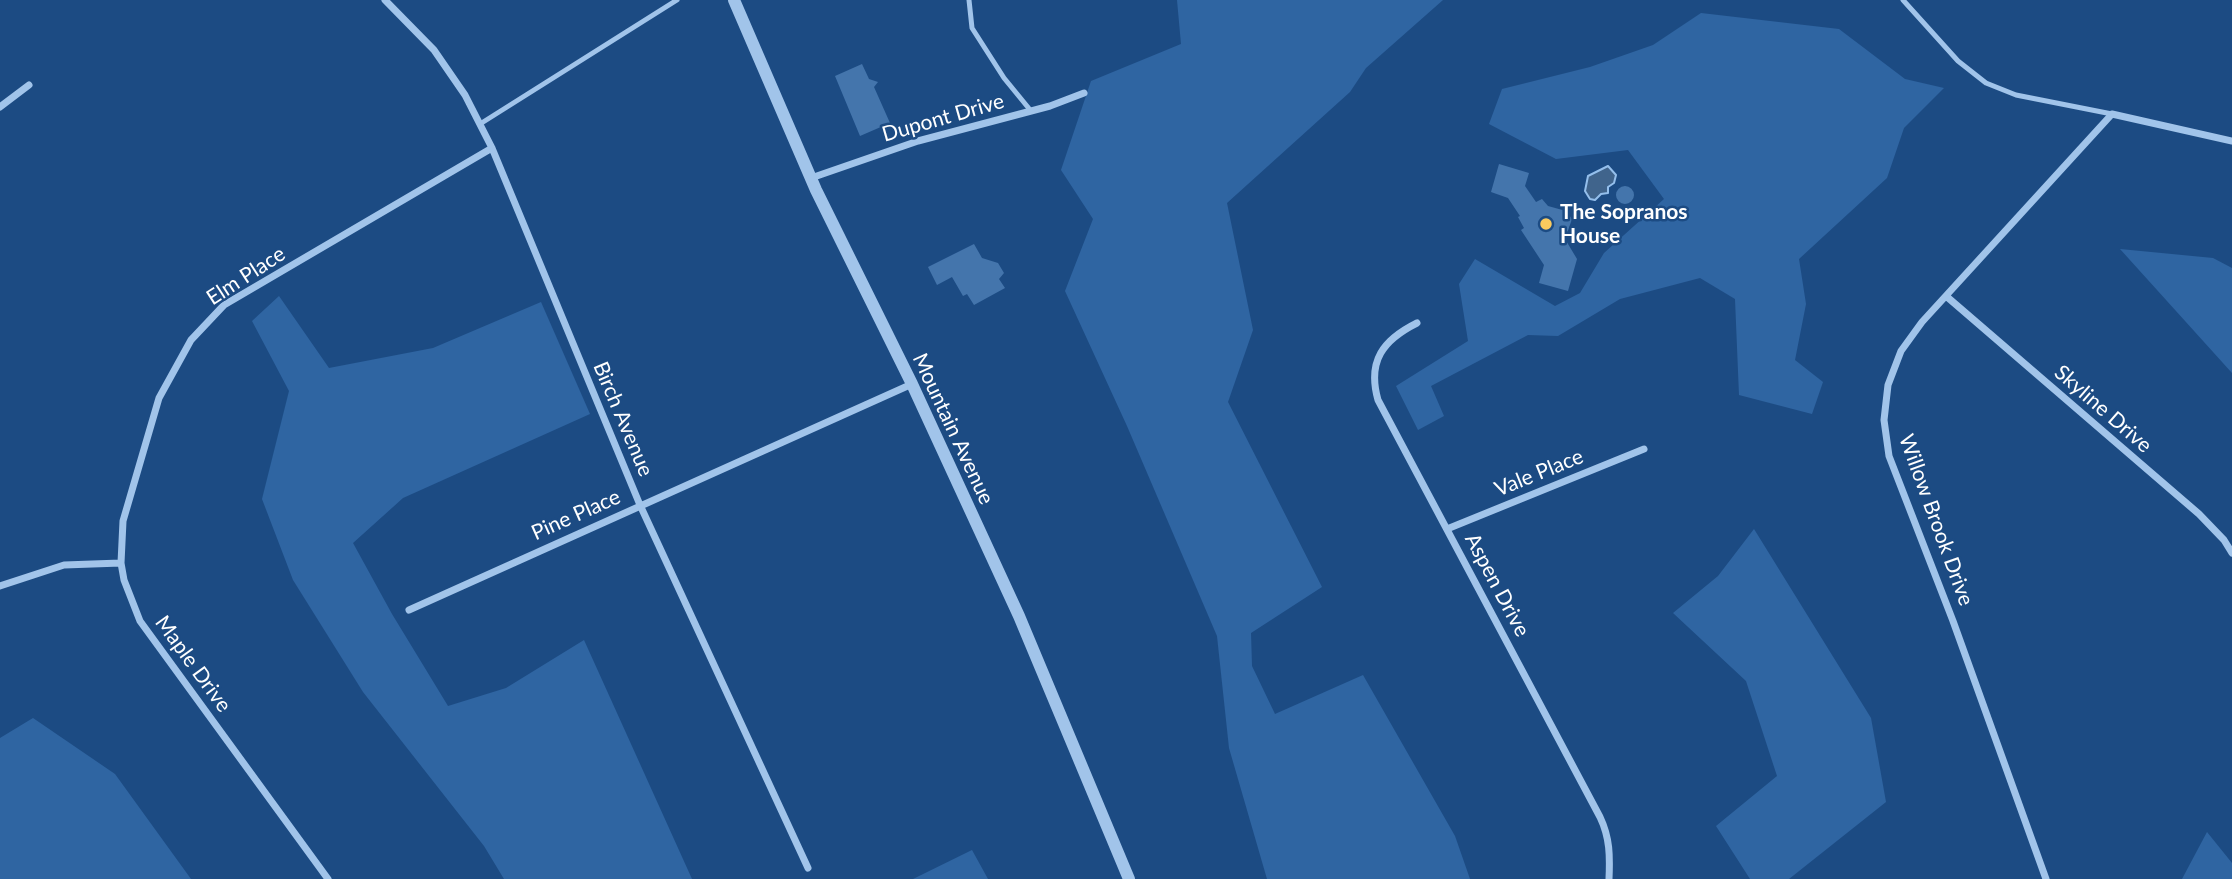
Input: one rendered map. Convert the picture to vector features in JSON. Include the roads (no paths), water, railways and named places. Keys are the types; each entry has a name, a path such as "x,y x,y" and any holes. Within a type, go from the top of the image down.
{"street":[{"name":"Birch Avenue","path":"385,0 434,50 465,95 492,148 640,505 808,868"},
{"name":"Mountain Avenue","path":"734,0 811,178 912,384 1019,616 1129,879"},
{"path":"0,107 29,85"},
{"name":"Dupont Drive","path":"811,178 918,141 1031,111 1084,93"},
{"path":"2112,114 2232,141"},
{"name":"Willow Brook Drive","path":"2046,879 1953,621 1889,456 1885,402 1894,368 1911,336 2112,114"},
{"name":"Elm Place","path":"121,563 123,521 159,398 191,340 224,305 492,148"},
{"name":"Skyline Drive","path":"1946,296 2199,514 2224,540 2232,553"},
{"name":"Aspen Drive","path":"1417,323 1390,340 1383,348 1375,366 1378,400 1600,817 1610,850 1609,879"},
{"name":"Pine Place","path":"410,610 912,384"},
{"name":"Vale Place","path":"1447,529 1644,449"},
{"path":"0,586 64,565 121,563"},
{"name":"Maple Drive","path":"121,563 128,594 140,621 328,879"}],"lane":[{"path":"480,124 677,0"},
{"path":"969,0 972,28 1004,78 1031,111"},
{"path":"1903,0 1958,61 1986,83 2016,95 2112,114"}],"place":[{"name":"The Sopranos House","path":"1546,224"}]}
